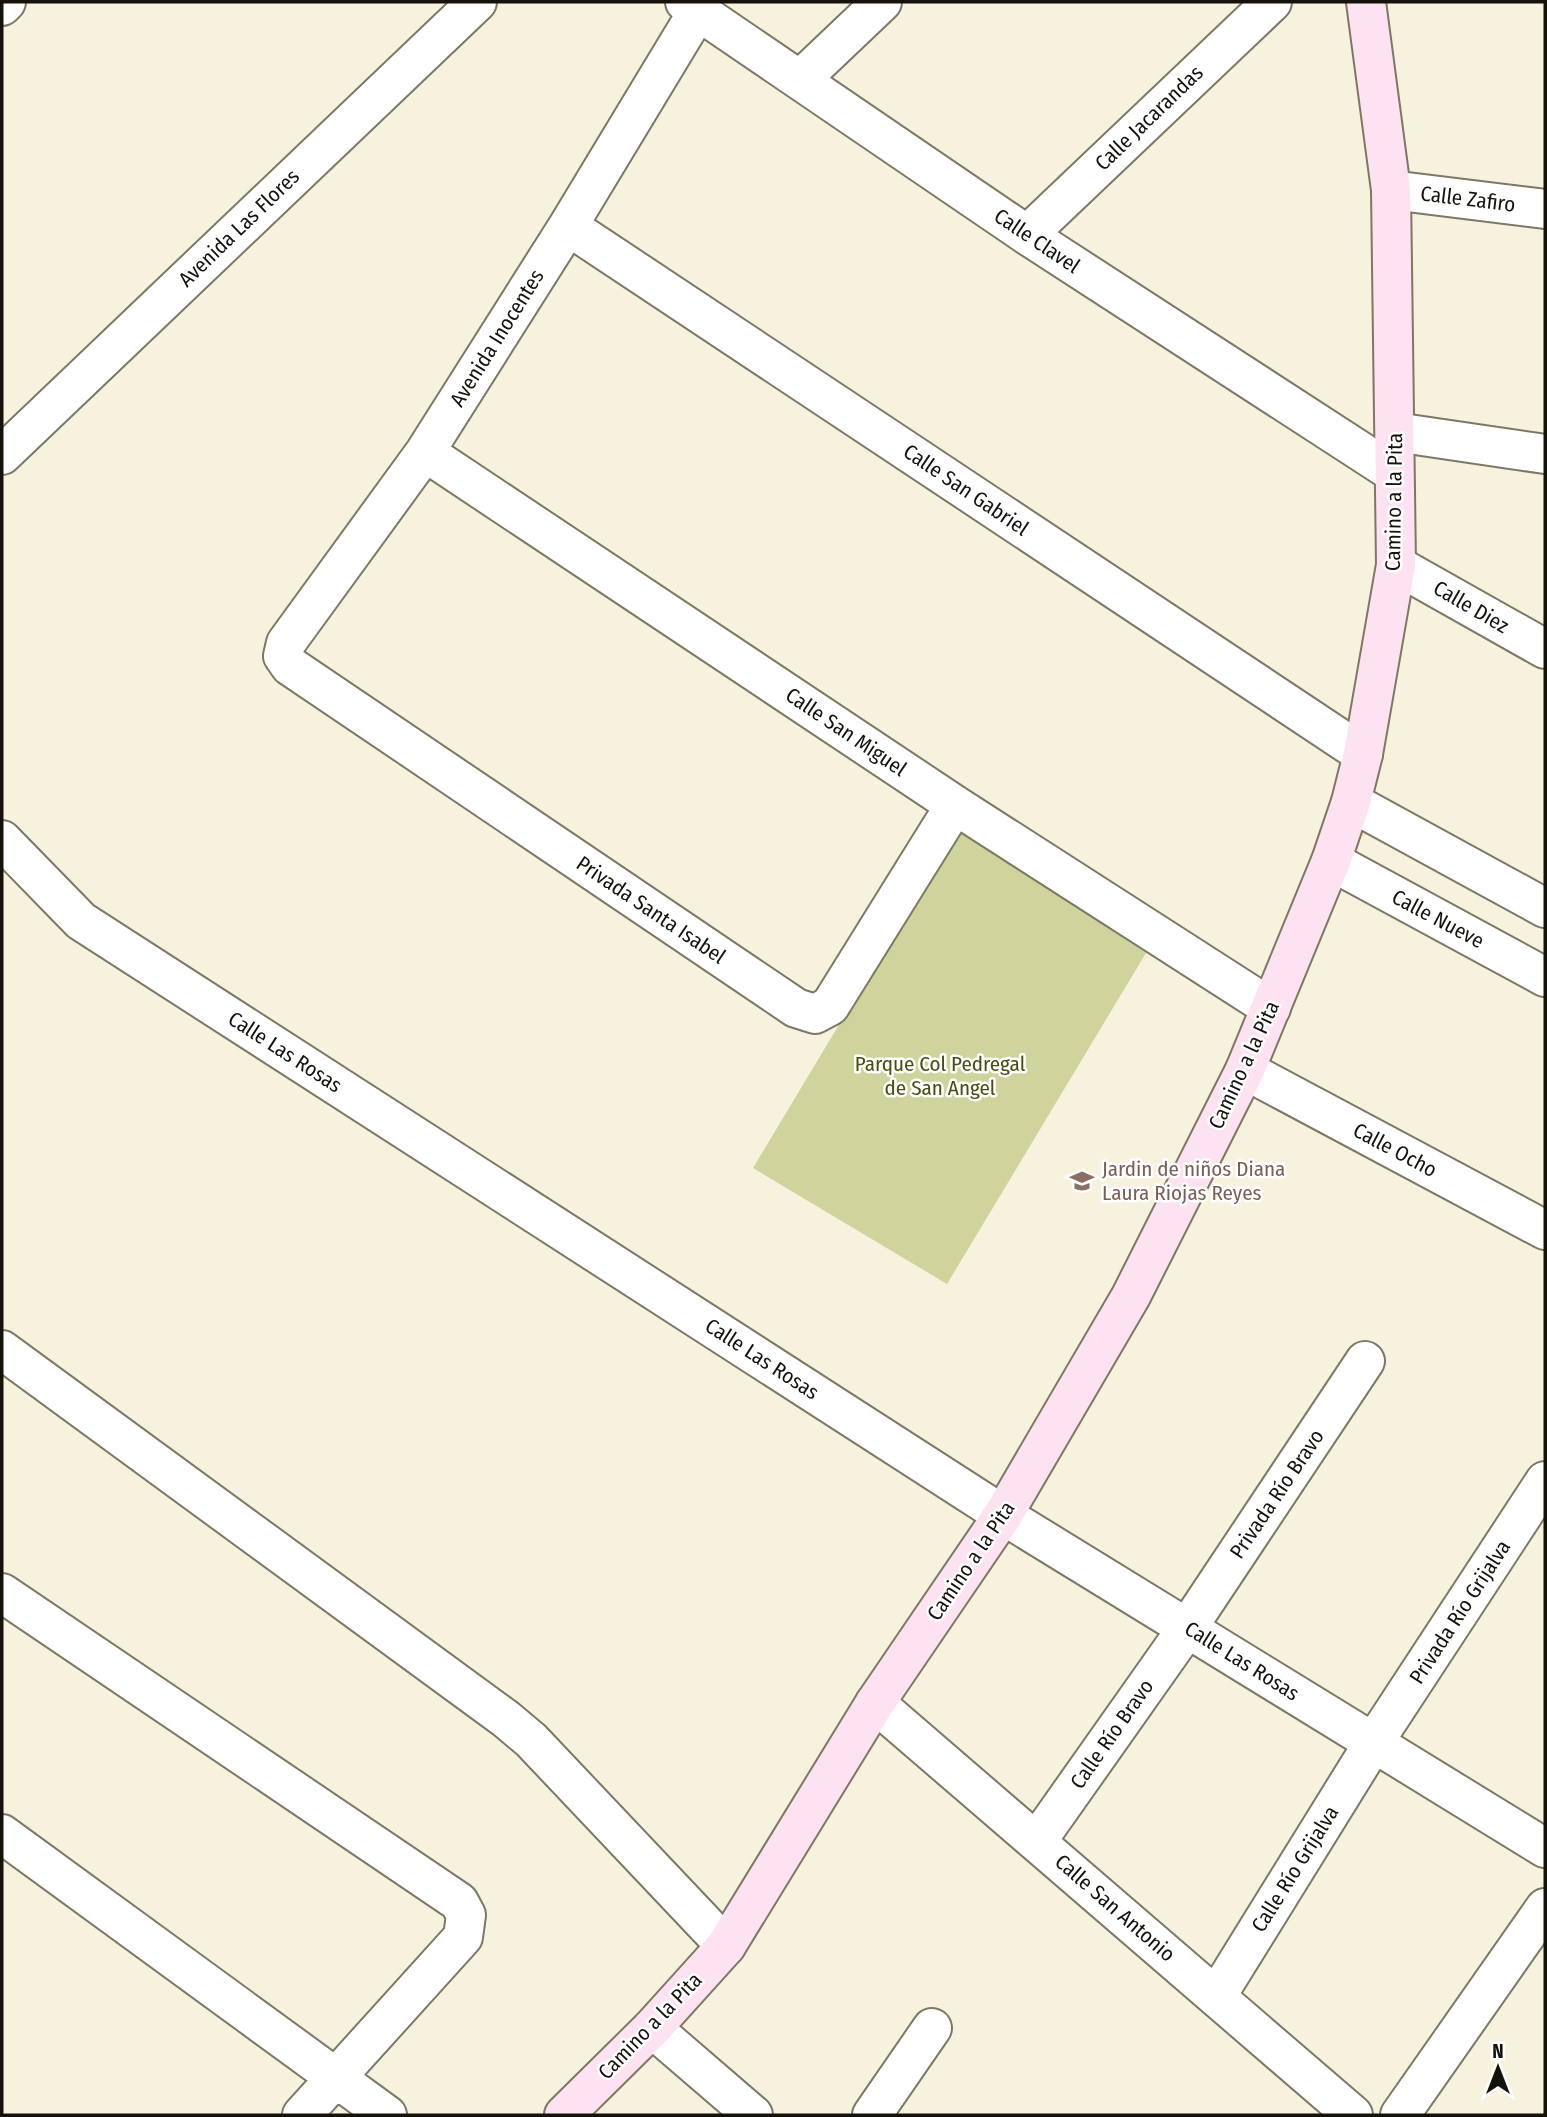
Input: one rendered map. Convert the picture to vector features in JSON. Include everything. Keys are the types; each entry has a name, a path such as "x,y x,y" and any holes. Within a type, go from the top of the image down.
{"street":[{"path":"2,6 6,2"},
{"name":"Avenida Las Flores","path":"2,455 477,2"},
{"path":"802,79 882,2"},
{"name":"Calle Jacarandas","path":"1027,234 1272,2"},
{"name":"Camino a la Pita","path":"564,2115 652,2028 726,1946 875,1703 1003,1515 1131,1296 1245,1070 1331,861 1351,802 1363,754 1396,565 1391,190 1366,2"},
{"name":"Calle Clavel","path":"692,7 802,79 1027,234 1394,472"},
{"name":"Avenida Inocentes","path":"283,656 286,642 425,452 568,226 692,7"},
{"name":"Calle Zafiro","path":"1391,190 1545,209"},
{"name":"Calle San Gabriel","path":"568,226 1363,754"},
{"path":"1395,432 1545,454"},
{"name":"Calle San Miguel","path":"425,452 955,805 1271,1008"},
{"name":"Calle Diez","path":"1396,565 1545,649"},
{"name":"Privada Santa Isabel","path":"283,656 290,666 785,1001 815,1014 830,1006 955,805"},
{"path":"1351,802 1545,908"},
{"name":"Calle Las Rosas","path":"2,840 81,921 1003,1515 1545,1848"},
{"name":"Calle Nueve","path":"1331,861 1545,977"},
{"name":"Calle Ocho","path":"1245,1070 1545,1230"},
{"path":"2,1350 506,1719 531,1740 726,1946"},
{"name":"Privada Río Bravo","path":"1188,1627 1365,1361"},
{"name":"Privada Río Grijalva","path":"1374,1742 1545,1481"},
{"path":"2,1593 459,1902 466,1916 463,1937 302,2115"},
{"name":"Calle Río Bravo","path":"1037,1841 1188,1627"},
{"name":"Calle San Antonio","path":"875,1703 1353,2115"},
{"name":"Calle Río Grijalva","path":"1216,1997 1374,1742"},
{"path":"2,1834 387,2115"},
{"path":"1401,2115 1545,1908"},
{"path":"652,2028 753,2115"},
{"path":"872,2115 932,2028"}],"green space":[{"name":"Parque Col Pedregal de San Angel","path":"957,828 1146,953 947,1284 753,1168"}],"place":[{"name":"Jardin de niños Diana Laura Riojas Reyes","path":"1082,1181"}]}
